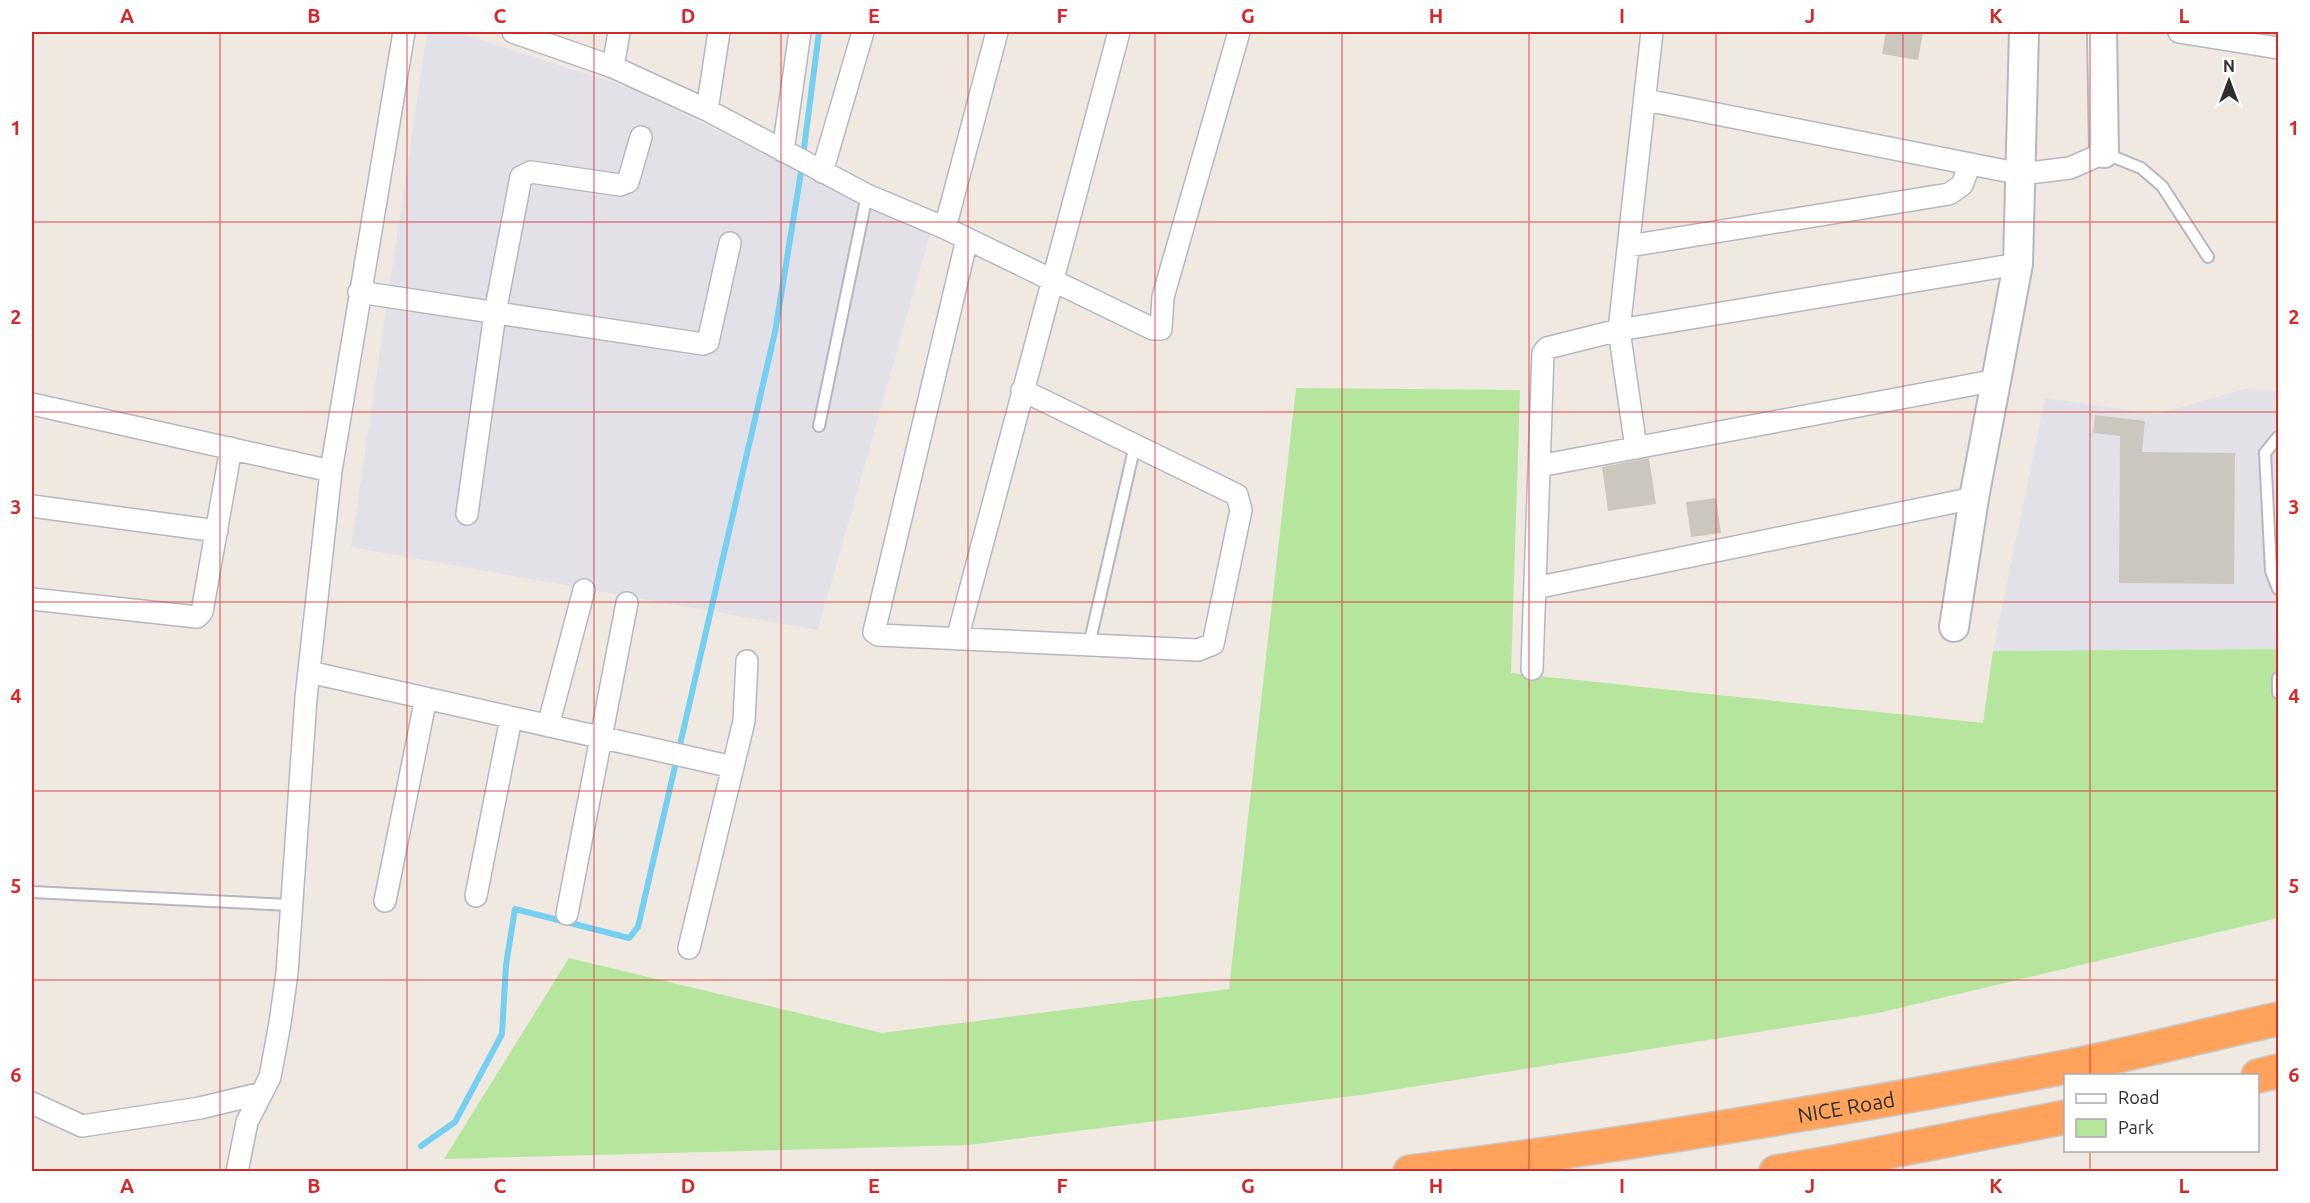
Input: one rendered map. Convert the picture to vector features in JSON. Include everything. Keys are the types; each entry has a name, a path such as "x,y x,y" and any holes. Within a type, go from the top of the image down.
{"highway":[{"name":"NICE Road","path":"1410,1172 1542,1156 1845,1106 2078,1064 2278,1018"},
{"path":"2259,1076 2278,1071"},
{"path":"1776,1172 1841,1166 2064,1117"}],"street":[{"path":"237,1172 247,1122 270,1077 280,1023 287,973 290,905 309,672 331,471 404,32"},
{"path":"613,67 619,32"},
{"path":"706,110 719,32"},
{"path":"783,151 800,32"},
{"path":"822,172 863,32"},
{"path":"945,228 997,32"},
{"path":"957,639 1119,32"},
{"path":"526,33 613,67 706,110 867,195 945,228 1153,329 1161,329 1163,297 1239,32"},
{"path":"1636,448 1619,330 1652,32"},
{"path":"1954,627 1974,498 2018,264 2024,32"},
{"path":"1646,100 2021,174 2070,168 2104,153 2102,32"},
{"path":"2179,32 2213,34 2278,48"},
{"path":"467,514 495,313 521,177 531,172 620,185 628,182 642,137"},
{"path":"1629,246 1949,194 1962,185 1970,164"},
{"path":"967,239 873,626 874,632 878,635 1198,650 1213,644 1241,502 1237,495 1022,390"},
{"path":"360,292 703,344 708,342 730,243"},
{"path":"1532,669 1543,353 1553,344 1619,330 2018,264"},
{"path":"1539,466 1997,381"},
{"path":"32,404 331,471"},
{"path":"32,599 197,617 202,612 231,448"},
{"path":"1535,588 1974,498"},
{"path":"32,506 217,531"},
{"path":"548,726 584,590"},
{"path":"567,914 627,603"},
{"path":"689,948 744,721 747,661"},
{"path":"309,672 733,767"},
{"path":"385,900 426,698"},
{"path":"476,896 511,718"},
{"path":"32,1103 82,1126 190,1110 262,1093"}],"lane":[{"path":"2104,153 2141,168 2162,186 2208,257"},
{"path":"819,426 867,195"},
{"path":"2278,437 2265,453 2271,571 2278,589"},
{"path":"1089,645 1135,445"},
{"path":"2278,678 2278,693"},
{"path":"32,892 290,905"}],"shaded area":[{"path":"427,32 455,32 630,88 930,234 818,630 351,547"},
{"path":"2245,389 2278,391 2278,649 1993,651 2045,398 2157,414"}],"green space":[{"path":"1296,388 1520,390 1511,673 1983,723 1993,651 2278,649 2278,918 1878,1013 1367,1094 968,1145 444,1159 569,958 882,1033 1229,989"}],"building":[{"path":"1886,32 1923,32 1918,60 1882,54"},
{"path":"2095,415 2145,421 2142,452 2235,453 2234,584 2119,583 2120,436 2093,433"},
{"path":"1649,458 1656,504 1608,511 1602,467"},
{"path":"1716,498 1721,533 1691,537 1686,502"}],"waterway":[{"path":"803,156 819,32"},
{"path":"421,1146 455,1122 502,1034 506,965 515,909 629,938 638,927 775,332 802,166"}]}
